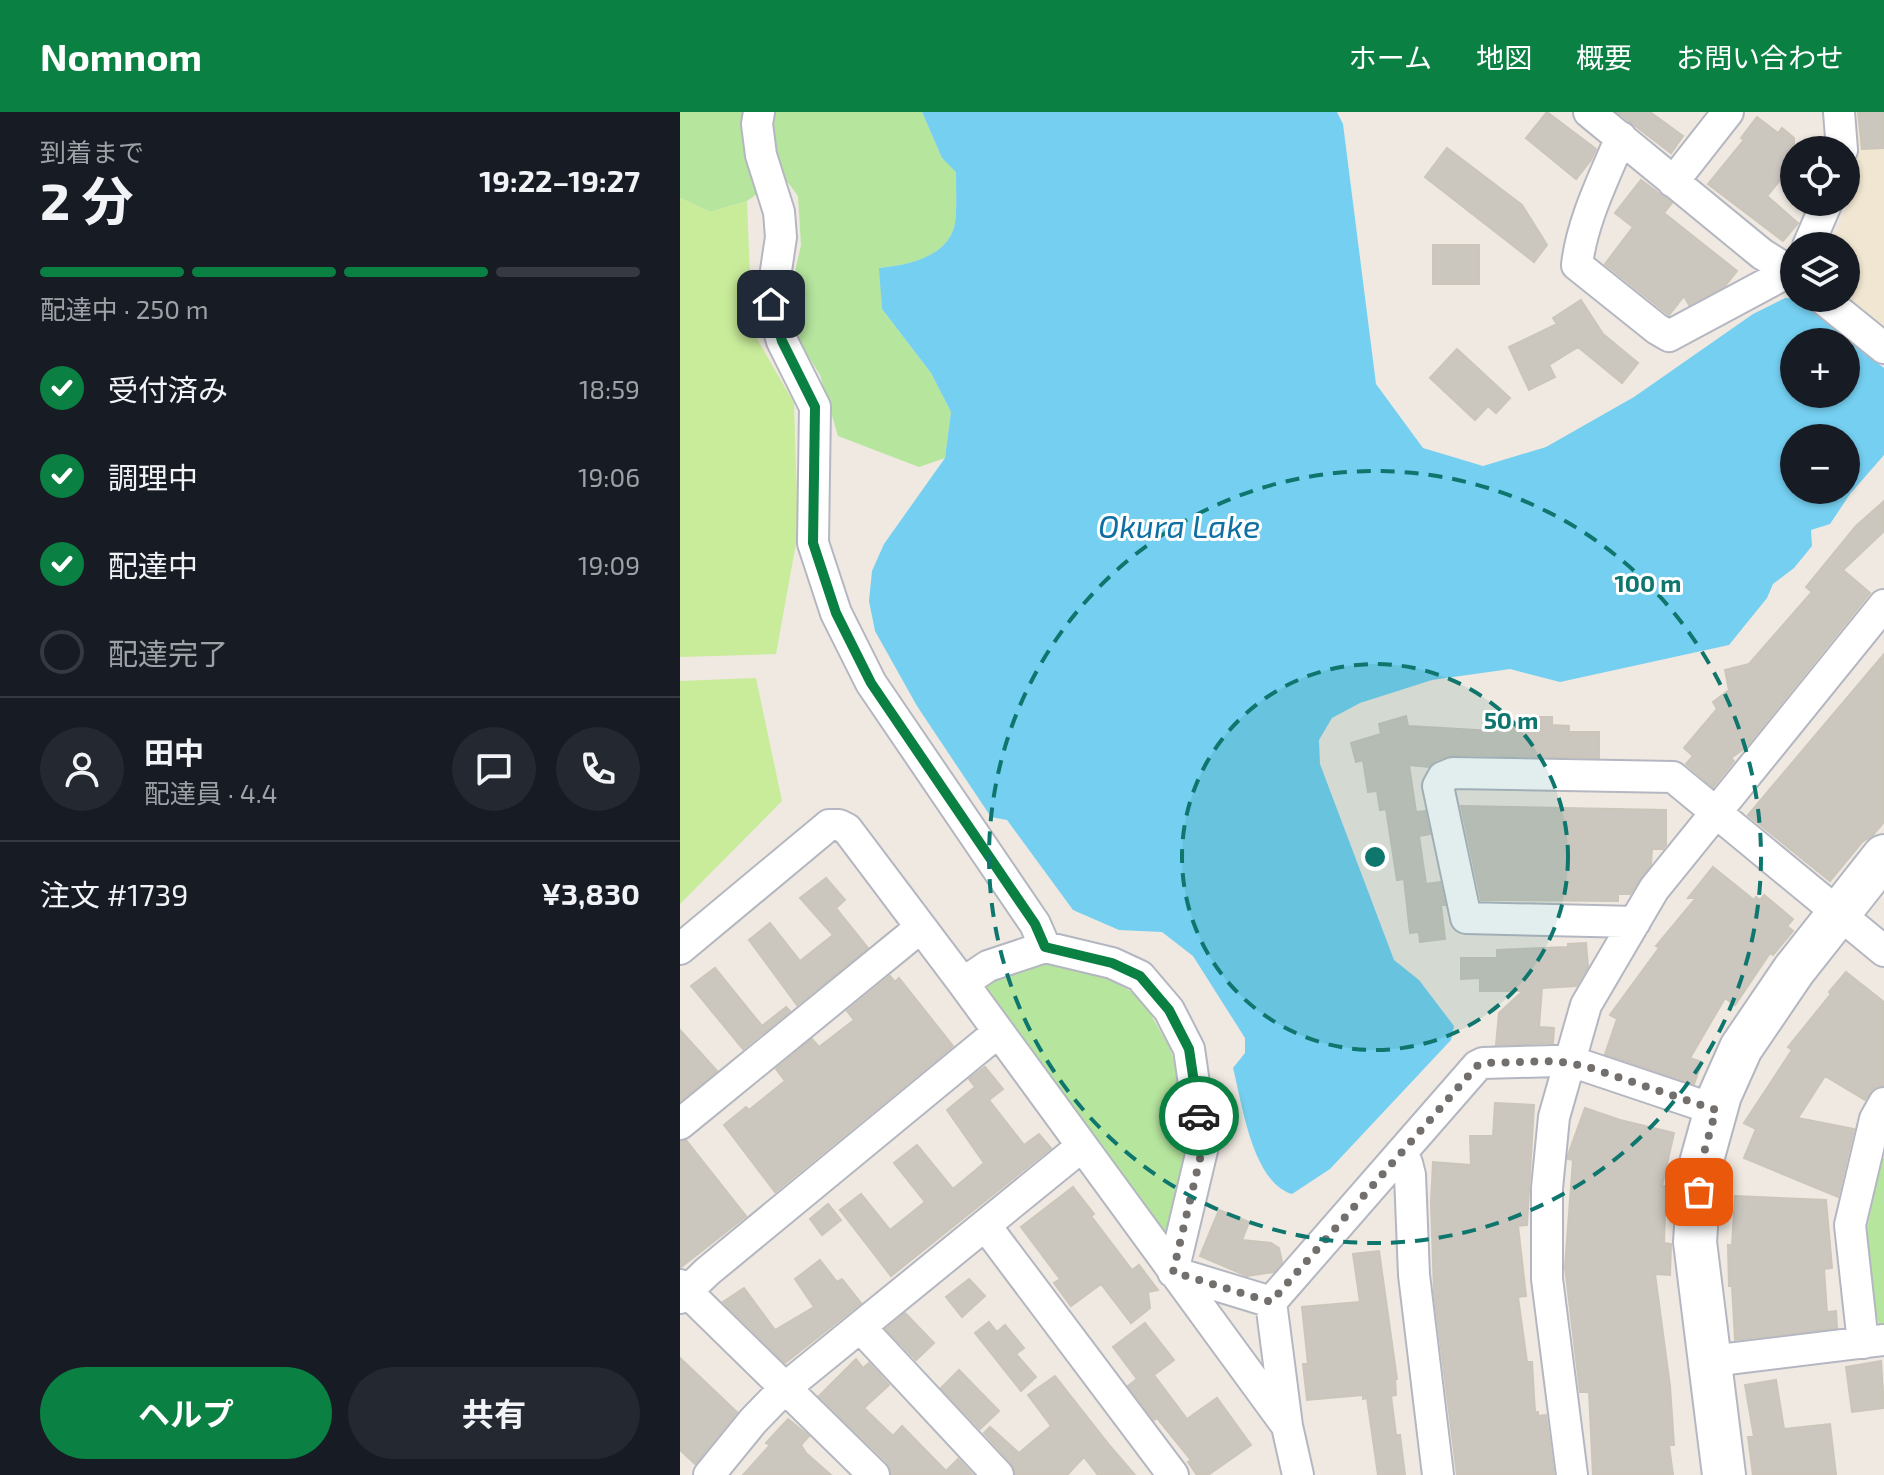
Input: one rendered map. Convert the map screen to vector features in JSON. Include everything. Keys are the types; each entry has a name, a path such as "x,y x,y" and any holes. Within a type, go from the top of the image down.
{"street":[{"path":"759,112 757,124 761,155 779,212 781,237 771,304 782,341 815,407 813,543 836,613 871,683 1035,924 1045,947"},
{"path":"1589,112 1762,254 1780,264"},
{"path":"1673,182 1728,112"},
{"path":"1839,112 1841,136"},
{"path":"1621,137 1596,195 1577,265 1669,336 1780,279"},
{"path":"1839,312 1884,348"},
{"path":"1572,1475 1547,1279 1547,1188 1554,1117 1586,1005 1654,889 1884,605"},
{"path":"1635,922 1466,918 1438,786 1443,777 1453,773 1673,777 1884,951"},
{"path":"680,949 829,825 847,829 1287,1426"},
{"path":"1724,1475 1695,1242 1700,1167 1716,1110 1741,1048 1794,970 1884,856"},
{"path":"680,1124 920,928"},
{"path":"963,983 988,966 1045,947 1112,963 1140,976 1169,1010 1189,1049 1203,1146 1173,1272"},
{"path":"874,1475 682,1291 997,1033"},
{"path":"1298,1475 1287,1426 1271,1302 1477,1066 1483,1063 1570,1063 1716,1110"},
{"path":"1711,1361 1873,1341 1850,1225 1878,1139 1875,1119 1884,1103"},
{"path":"709,1475 785,1388 1081,1147"},
{"path":"1400,1154 1407,1163 1410,1175 1411,1245 1438,1475"},
{"path":"985,1225 1173,1475"},
{"path":"1173,1272 1271,1302"},
{"path":"860,1327 998,1475"}],"shaded area":[{"path":"1850,112 1884,112 1884,335 1855,312 1860,312 1860,232 1837,232 1843,216 1860,216 1860,136 1852,136"}],"green space":[{"path":"680,112 922,112 942,158 957,172 955,223 945,244 926,257 880,268 882,309 931,373 951,412 945,458 919,467 838,436 820,375 796,337 790,294 801,245 798,196 783,176 747,201 710,212 680,198"},
{"path":"680,198 710,212 747,201 752,330 794,403 798,532 776,654 680,657"},
{"path":"756,678 782,801 680,904 680,681"},
{"path":"1049,959 1095,972 1140,996 1170,1048 1185,1096 1190,1144 1172,1231 1158,1236 976,985"},
{"path":"1882,1156 1884,1326 1880,1326 1867,1289 1865,1238"}],"water":[{"name":"Okura Lake","path":"922,112 1337,112 1343,124 1376,384 1423,448 1483,466 1546,447 1634,397 1753,314 1780,300 1780,312 1813,312 1833,328 1780,328 1780,408 1860,408 1860,349 1884,368 1884,455 1860,483 1860,424 1780,424 1780,504 1843,504 1830,524 1811,530 1812,546 1794,568 1773,584 1767,598 1729,645 1560,682 1510,669 1432,680 1360,703 1332,718 1319,740 1320,764 1394,960 1419,980 1454,1026 1451,1040 1330,1169 1292,1194 1278,1187 1258,1158 1233,1068 1245,1053 1245,1038 1193,956 1162,932 1119,930 1073,910 1007,820 991,817 917,706 875,631 869,601 872,571 884,544 945,458 951,412 931,373 882,309 879,268 926,257 945,244 956,217 956,172 942,158"}],"building":[{"path":"1547,112 1596,149 1576,179 1526,138"},
{"path":"1617,112 1650,112 1683,136 1671,153"},
{"path":"1858,112 1884,112 1884,148 1862,149"},
{"path":"1757,117 1778,133 1782,128 1792,136 1780,136 1780,180 1767,196 1780,207 1780,216 1790,216 1798,223 1790,232 1780,232 1780,239 1708,184 1744,140 1741,138"},
{"path":"1447,148 1522,205 1547,245 1534,262 1425,177"},
{"path":"1641,180 1672,203 1664,213 1737,271 1725,286 1689,305 1684,296 1669,315 1605,264 1633,227 1615,213"},
{"path":"1433,245 1479,245 1479,284 1433,284"},
{"path":"1581,300 1603,334 1638,363 1622,383 1578,347 1549,365 1555,377 1529,390 1509,347 1557,324 1553,318"},
{"path":"1457,349 1510,398 1496,413 1488,406 1475,420 1430,378"},
{"path":"1884,501 1884,531 1843,570 1870,593 1745,748 1731,758 1734,761 1713,787 1686,764 1693,756 1684,748 1717,709 1713,702 1729,690 1725,670 1749,664 1812,592 1806,587 1856,526"},
{"path":"1884,654 1884,822 1862,842 1830,881 1748,815"},
{"path":"1406,716 1408,726 1494,731 1494,721 1519,723 1519,717 1552,717 1552,725 1569,726 1569,732 1599,732 1599,758 1453,755 1436,760 1429,767 1409,765 1416,812 1425,811 1430,834 1419,836 1426,884 1440,882 1445,905 1441,905 1445,939 1420,942 1419,932 1410,933 1404,879 1397,880 1386,809 1380,810 1377,791 1368,792 1363,760 1356,762 1351,743 1381,734 1379,724"},
{"path":"1461,806 1666,810 1666,845 1663,849 1652,849 1651,864 1630,894 1618,894 1618,901 1481,900"},
{"path":"1713,867 1754,900 1756,897 1760,900 1764,895 1793,919 1787,926 1793,931 1773,955 1770,953 1735,1005 1725,998 1690,1058 1702,1062 1694,1084 1605,1054 1617,1019 1610,1015 1659,948 1656,946 1696,898 1688,898"},
{"path":"826,878 845,900 836,908 868,948 797,1005 749,940 770,923 800,961 833,935 800,898"},
{"path":"1586,943 1588,967 1576,986 1542,988 1539,1027 1554,1028 1553,1043 1496,1045 1499,1013 1523,991 1480,991 1480,978 1461,979 1461,958 1497,958 1497,950 1568,947 1568,944"},
{"path":"715,968 762,1026 786,1007 790,1011 743,1049 691,986"},
{"path":"1846,972 1884,1002 1884,1085 1874,1088 1865,1100 1825,1076 1798,1118 1854,1129 1838,1197 1744,1158 1756,1129 1744,1123 1792,1050 1788,1047"},
{"path":"890,976 895,982 899,978 953,1046 775,1192 724,1125 746,1107 749,1110 785,1081 776,1069 812,1039 819,1047 854,1020 847,1011"},
{"path":"680,1030 717,1071 680,1101"},
{"path":"985,1067 1003,1089 989,1100 1024,1145 1039,1134 1051,1148 891,1276 840,1210 861,1194 890,1230 925,1202 894,1163 917,1145 953,1189 984,1163 947,1110 975,1087 969,1079"},
{"path":"1495,1103 1534,1105 1527,1225 1518,1226 1526,1296 1518,1297 1527,1362 1532,1362 1535,1412 1538,1416 1546,1415 1554,1475 1457,1475 1434,1292 1433,1162 1471,1165 1470,1136 1493,1136"},
{"path":"1585,1108 1674,1133 1662,1186 1666,1186 1664,1243 1671,1244 1670,1275 1655,1274 1670,1386 1674,1445 1669,1445 1673,1475 1593,1475 1589,1392 1580,1392 1565,1267 1573,1160 1568,1159 1568,1155"},
{"path":"686,1140 746,1216 680,1268 680,1142"},
{"path":"1073,1187 1132,1270 1139,1265 1158,1290 1148,1292 1150,1308 1131,1323 1101,1284 1071,1306 1054,1283 1060,1279 1021,1227"},
{"path":"1735,1196 1826,1200 1832,1268 1824,1269 1827,1312 1836,1311 1837,1328 1735,1340 1728,1245 1732,1245"},
{"path":"828,1204 841,1220 822,1235 810,1219"},
{"path":"1219,1210 1249,1222 1242,1240 1271,1243 1279,1248 1282,1262 1274,1272 1247,1276 1200,1256"},
{"path":"1379,1251 1397,1379 1396,1395 1391,1396 1405,1475 1378,1475 1367,1398 1363,1399 1363,1395 1307,1400 1303,1364 1308,1364 1302,1307 1360,1302 1353,1254"},
{"path":"820,1260 837,1282 842,1279 861,1303 785,1363 723,1302 744,1288 775,1330 814,1307 795,1279"},
{"path":"969,1279 985,1296 962,1317 946,1297"},
{"path":"905,1313 934,1343 916,1360 886,1329"},
{"path":"989,1322 997,1332 1005,1325 1024,1348 1016,1354 1036,1377 1021,1391 975,1333"},
{"path":"1145,1323 1174,1360 1154,1375 1187,1419 1217,1398 1251,1445 1208,1475 1197,1475 1188,1462 1191,1460 1128,1386 1137,1379 1113,1347"},
{"path":"680,1358 737,1412 695,1464 680,1450"},
{"path":"856,1359 863,1368 869,1363 889,1385 864,1408 893,1436 902,1426 946,1471 958,1459 973,1475 891,1475 887,1462 819,1396"},
{"path":"1881,1361 1884,1408 1852,1412 1846,1367"},
{"path":"959,1370 999,1411 980,1429 941,1388"},
{"path":"1055,1376 1135,1475 1098,1475 1084,1457 1067,1475 1016,1475 1011,1463 984,1433 990,1427 1019,1453 1051,1426 1028,1395"},
{"path":"1776,1380 1784,1429 1830,1424 1836,1475 1753,1475 1748,1437 1754,1437 1745,1385"},
{"path":"788,1419 809,1436 801,1445 806,1453 831,1475 743,1475 770,1445 766,1443"}],"way so far":[{"path":"1199,1116 1203,1146 1173,1272 1271,1302 1477,1066 1483,1063 1556,1061 1585,1066 1716,1110 1700,1167 1699,1192"}],"route":[{"path":"771,304 782,341 815,407 813,543 836,613 871,683 1035,924 1045,947 1112,963 1140,976 1169,1010 1189,1049 1199,1116"}]}
